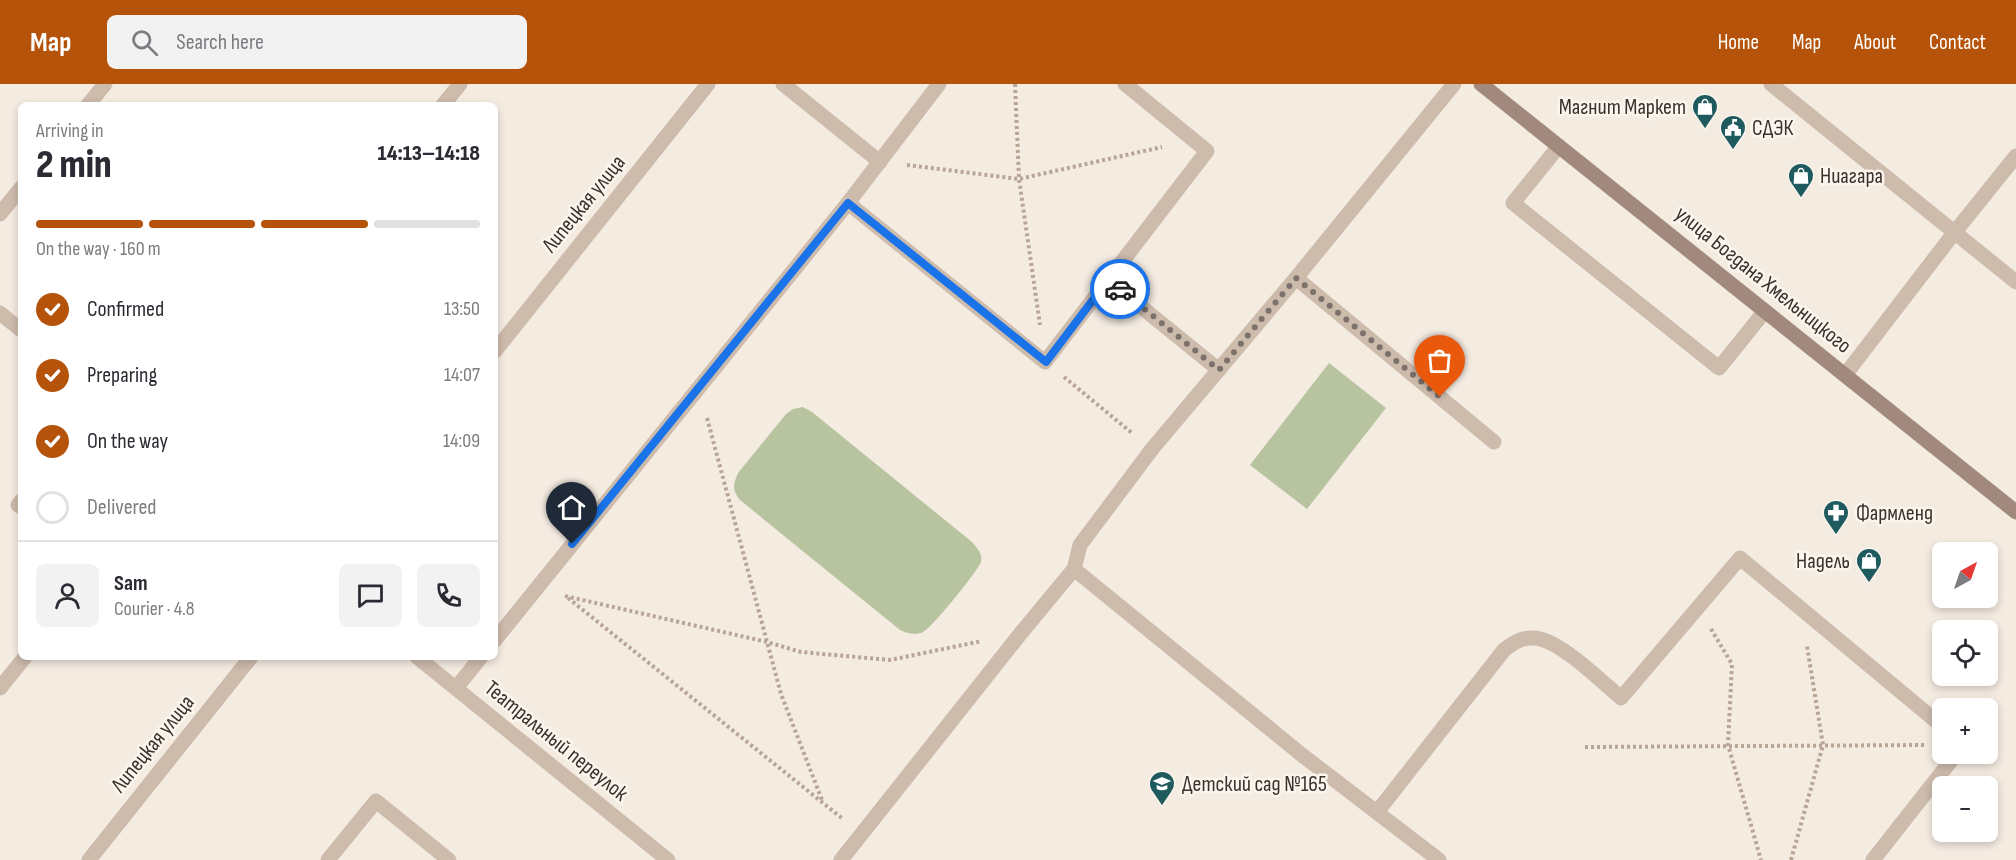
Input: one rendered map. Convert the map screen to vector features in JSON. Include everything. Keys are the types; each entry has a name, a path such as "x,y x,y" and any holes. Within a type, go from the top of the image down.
{"main road":[{"name":"улица Богдана Хмельницкого","path":"1481,84 2016,512"}],"street":[{"path":"90,102 105,84"},
{"path":"446,102 460,84"},
{"name":"Липецкая улица","path":"498,347 708,84"},
{"path":"783,84 880,162"},
{"path":"498,636 848,203 939,84"},
{"path":"848,203 1046,362 1207,151 1125,84"},
{"path":"841,860 1074,569 1080,544 1152,449 1296,278 1454,84"},
{"path":"1771,84 2016,282"},
{"path":"1559,146 1513,203 1719,368 1765,311"},
{"path":"1845,375 2016,156"},
{"path":"0,214 18,192"},
{"path":"1296,278 1494,442"},
{"path":"1108,280 1219,370"},
{"path":"0,313 18,328"},
{"path":"1377,812 1504,650 1517,641 1532,637 1555,644 1622,698 1740,558 1932,718"},
{"path":"1074,569 1293,748 1439,860"},
{"path":"0,688 23,660"},
{"name":"Липецкая улица","path":"89,860 249,660"},
{"name":"Театральный переулок","path":"421,660 659,857"},
{"path":"456,688 479,660"},
{"path":"1873,860 1948,764"},
{"path":"328,860 376,801 449,860"}],"path":[{"path":"1015,84 1019,179 1046,362 1152,449"},
{"path":"880,162 1019,179 1194,140"},
{"path":"699,388 781,694 822,800"},
{"path":"544,579 861,833"},
{"path":"565,596 767,642 801,652 890,660 1021,633"},
{"path":"1698,609 1732,664 1728,745 1761,860"},
{"path":"1791,860 1823,745 1801,610"},
{"path":"1585,747 1931,744"}],"green space":[{"path":"1329,363 1386,408 1307,509 1250,465"},
{"path":"803,407 972,542 979,551 981,562 978,568 944,611 923,632 914,634 900,630 740,500 736,493 734,484 738,473 786,414 793,409"}],"way so far":[{"path":"1120,289 1219,370 1296,278 1440,397"}],"place":[{"name":"Магнит Маркет","path":"1705,130"},
{"name":"СДЭК","path":"1733,151"},
{"name":"Ниагара","path":"1801,199"},
{"name":"Фармленд","path":"1836,536"},
{"name":"Надель","path":"1869,584"},
{"name":"Детский сад №165","path":"1162,807"}],"route":[{"path":"572,544 848,203 1046,362 1108,280 1120,289"}]}
